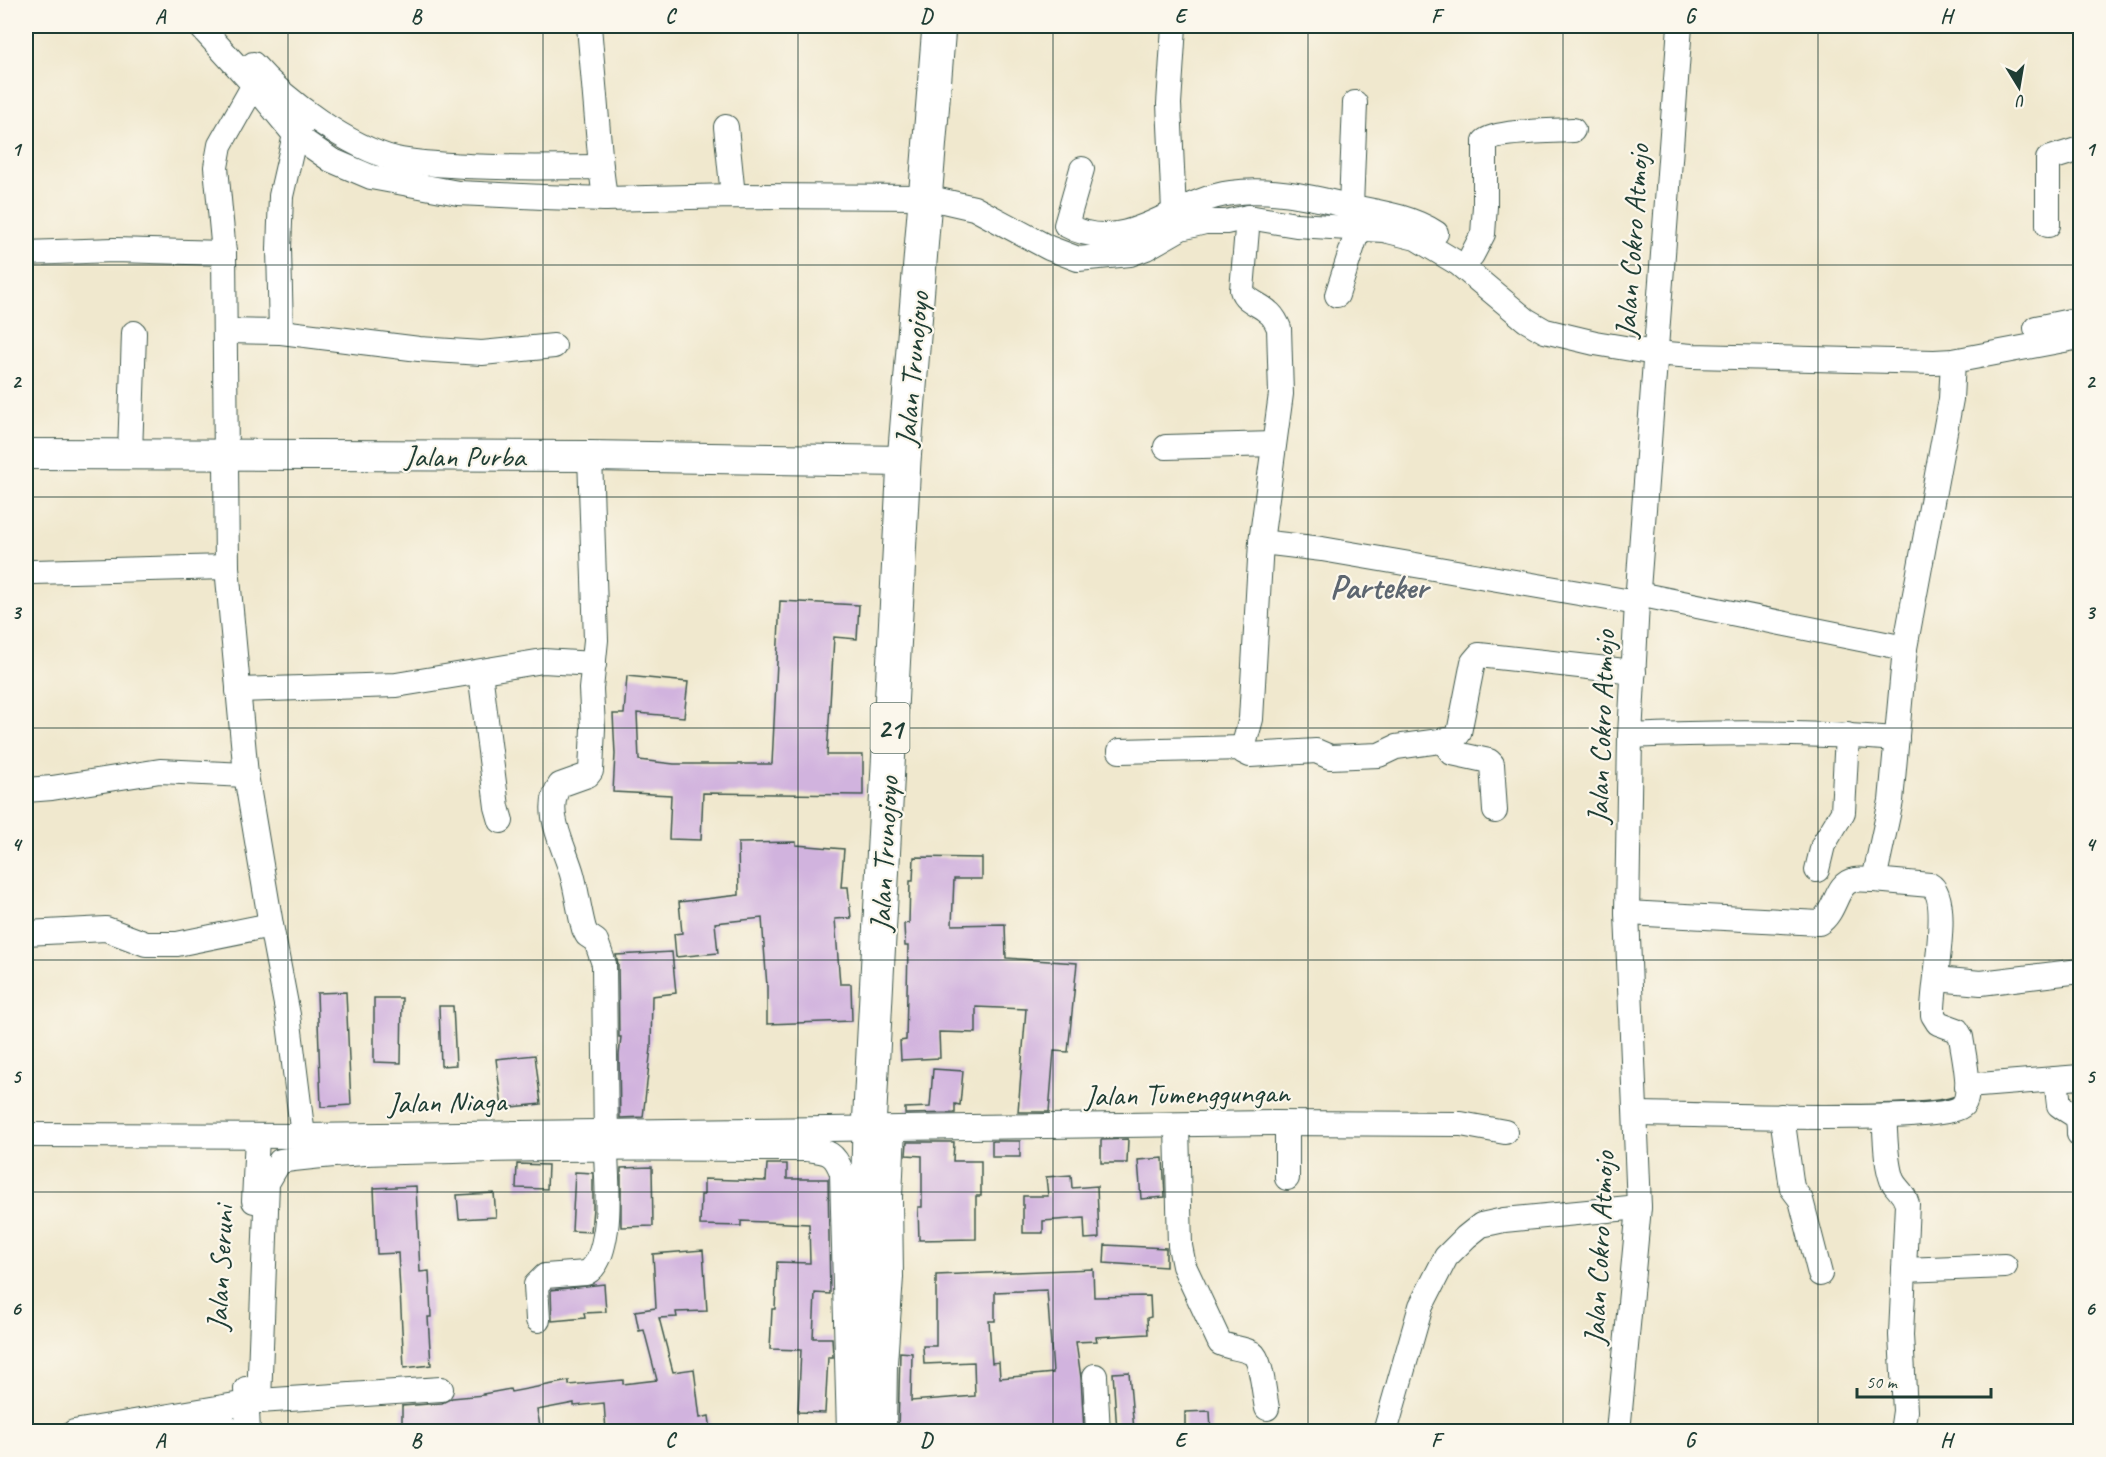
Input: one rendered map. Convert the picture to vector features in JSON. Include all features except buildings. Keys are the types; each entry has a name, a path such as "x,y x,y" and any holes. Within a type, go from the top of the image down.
{"highway":[{"name":"Jalan Trunojoyo","path":"866,1431 864,1334 881,1129 904,461 939,26"}],"main road":[{"name":"Jalan Purba","path":"26,454 590,456 904,461"}],"street":[{"path":"200,26 254,85 302,124"},
{"path":"218,26 260,73 331,160 371,177 458,193 543,183 601,167"},
{"path":"589,26 605,199"},
{"path":"1174,26 1169,104 1174,211"},
{"name":"Jalan Cokro Atmojo","path":"1618,1431 1639,1207 1627,913 1630,736 1680,26"},
{"path":"254,85 220,145 216,167 224,254 227,567 246,775 288,1014 303,1136"},
{"path":"1337,295 1355,239 1351,219 1355,103"},
{"path":"281,332 279,249 281,196 302,124"},
{"path":"726,127 733,196"},
{"path":"1455,251 1483,234 1485,141 1488,138 1505,134 1573,130"},
{"path":"2048,225 2048,159 2080,149"},
{"path":"1052,250 1066,225 1082,169"},
{"path":"543,183 605,199 733,196 926,197 974,208 1052,250 1078,259 1130,254 1146,248 1181,228 1204,222 1226,222 1248,217 1296,225 1351,219 1407,218 1425,226 1455,251 1460,264 1526,320 1545,331 1594,343 1893,354 1934,362 1953,361 2071,330"},
{"path":"1066,225 1076,231 1101,237 1113,236 1132,231 1174,211 1216,196 1251,192 1300,195 1351,219"},
{"path":"1248,217 1243,294 1268,311 1279,328 1281,394 1261,542 1250,725 1243,748 1246,754 1316,751 1330,757 1379,755 1396,747 1454,739 1459,733 1473,662 1479,655 1634,672"},
{"path":"26,254 114,250 224,254"},
{"path":"1893,354 1923,348 2071,330"},
{"path":"226,331 281,332 418,349 482,353 554,346"},
{"path":"130,454 134,333"},
{"path":"1874,880 1891,801 1905,648 1951,399 1953,361"},
{"path":"1166,447 1274,444"},
{"path":"538,1320 536,1285 540,1279 545,1276 586,1273 592,1270 597,1263 606,1228 608,1193 604,964 596,941 587,935 584,929 573,877 558,839 553,798 560,785 588,775 591,771 593,728 591,689 596,640 590,456"},
{"path":"1261,542 1322,549 1638,598 1905,648"},
{"path":"33,572 227,567"},
{"path":"238,690 396,685 543,661 594,664"},
{"path":"480,672 497,807 501,821"},
{"path":"1630,736 1737,732 1847,735 1897,739"},
{"path":"1817,870 1823,845 1843,812 1847,735"},
{"path":"1443,741 1452,753 1489,761 1492,764 1496,811"},
{"path":"1120,751 1243,748"},
{"path":"26,790 160,771 246,775"},
{"path":"1627,913 1819,923 1826,918 1841,888 1853,880 1930,885 1938,893 1940,909 1933,1015 1938,1023 1957,1030 1961,1037 1967,1086 1965,1103 1960,1108 1884,1117 1637,1114"},
{"path":"26,933 106,930 146,944 162,946 271,925"},
{"path":"1936,979 1981,983 2080,971"},
{"path":"1967,1086 2080,1077"},
{"path":"2056,1079 2059,1105 2076,1114 2079,1120 2079,1134"},
{"path":"1782,1116 1792,1188 1801,1200 1820,1274"},
{"path":"1884,1117 1889,1170 1895,1185 1904,1193 1907,1204 1901,1335 1905,1411 1902,1431"},
{"path":"1287,1124 1287,1178"},
{"name":"Jalan Tumenggungan","path":"881,1129 1461,1124 1505,1132"},
{"path":"1177,1126 1180,1246 1184,1266 1220,1343 1250,1352 1258,1360 1267,1408"},
{"path":"881,1129 890,1197 891,1276 885,1364 884,1431"},
{"name":"Jalan Niaga","path":"26,1135 606,1140 881,1129"},
{"name":"Jalan Seruni","path":"252,1402 257,1136"},
{"path":"248,1431 267,1183 280,1161 309,1156 606,1140 806,1149 827,1152 837,1159 844,1187 849,1431"},
{"path":"1384,1431 1420,1306 1446,1257 1466,1237 1482,1225 1504,1220 1639,1207"},
{"path":"1904,1270 2005,1266"},
{"path":"1095,1376 1098,1431"},
{"path":"74,1431 252,1402 441,1389"},
{"path":"144,1431 217,1419 233,1431"}],"district":[{"name":"Parteker","path":"1379,586"}]}
